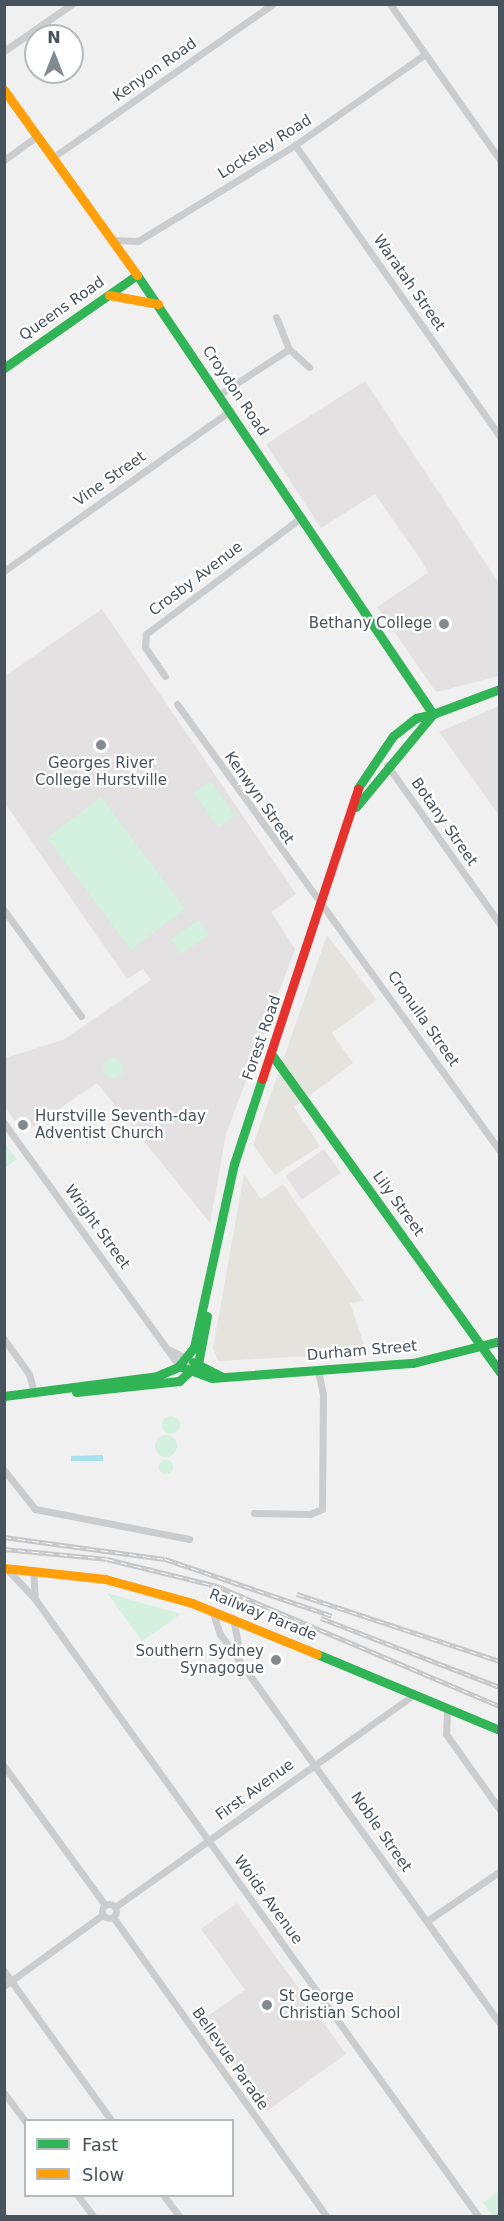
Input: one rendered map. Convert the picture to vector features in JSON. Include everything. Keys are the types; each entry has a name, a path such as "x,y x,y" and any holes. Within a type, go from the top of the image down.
{"main road":[{"name":"Croydon Road","path":"4,90 159,305 433,714"},
{"name":"Queens Road","path":"4,368 137,275"},
{"path":"109,295 130,295 159,305"},
{"name":"Forest Road","path":"4,1396 157,1376 179,1366 186,1358 197,1337 234,1164 323,904 352,811 373,759 416,718 500,689"},
{"name":"Forest Road","path":"352,811 387,765 425,730 433,714"},
{"name":"Lily Street","path":"272,1055 500,1372"},
{"name":"Forest Road","path":"34,1393 148,1388 189,1373 198,1364 210,1278"},
{"name":"Durham Street","path":"189,1373 224,1377 413,1363 500,1341"},
{"path":"186,1358 224,1377"},
{"path":"179,1366 189,1373"},
{"name":"Railway Parade","path":"5,1568 128,1584 212,1610 447,1710 500,1730"}],"street":[{"path":"4,51 72,4"},
{"name":"Kenyon Road","path":"52,158 273,4"},
{"path":"390,4 500,160"},
{"name":"Locksley Road","path":"112,240 138,241 295,146 424,55"},
{"path":"4,160 37,136"},
{"name":"Waratah Street","path":"295,146 500,437"},
{"path":"276,317 289,349 309,367"},
{"path":"220,394 289,349"},
{"name":"Vine Street","path":"4,571 231,410"},
{"name":"Crosby Avenue","path":"165,675 145,647 146,634 302,517"},
{"name":"Kenwyn Street","path":"177,704 307,890 323,904"},
{"name":"Botany Street","path":"387,765 500,924"},
{"name":"Cronulla Street","path":"323,904 500,1151"},
{"path":"4,910 81,1016"},
{"name":"Wright Street","path":"4,1123 179,1366"},
{"path":"4,1339 29,1374 34,1393"},
{"name":"Wright Street","path":"166,1348 186,1358"},
{"path":"254,1513 310,1514 322,1509 323,1394 318,1370"},
{"path":"4,1470 26,1503 41,1510 189,1539"},
{"name":"Woids Avenue","path":"5,1568 36,1599 478,2217"},
{"name":"Woids Avenue","path":"33,1570 36,1599"},
{"name":"Noble Street","path":"212,1610 220,1634 241,1657 500,2023"},
{"name":"Noble Street","path":"233,1618 241,1657"},
{"name":"First Avenue","path":"115,1907 413,1695"},
{"path":"447,1710 446,1734 500,1810"},
{"path":"4,1766 105,1905 115,1907 113,1917 102,1916"},
{"path":"427,1921 500,1871"},
{"path":"4,1986 102,1916 105,1905"},
{"name":"Bellevue Parade","path":"113,1917 326,2217"},
{"path":"4,1971 110,2119"},
{"path":"4,2093 24,2119"},
{"path":"79,2197 93,2217"},
{"path":"165,2197 179,2217"}],"shaded area":[{"path":"365,381 499,583 499,676 436,692 377,607 428,573 421,560 375,494 321,528 266,444"},
{"name":"Georges River College Hurstville","path":"102,609 296,894 271,912 295,949 226,1134 210,1223 97,1083 24,1133 5,1107 5,1058 63,1040 151,980 143,969 127,979 5,803 5,676"},
{"path":"499,706 499,815 439,732"},
{"path":"327,935 377,1000 332,1033 353,1063 294,1107 320,1146 275,1175 253,1145"},
{"path":"324,1149 341,1173 302,1200 285,1176"},
{"path":"244,1174 261,1199 283,1184 364,1301 350,1303 367,1353 218,1361 213,1348"},
{"name":"St George Christian School","path":"237,1903 346,2054 267,2111 202,2020 245,1990 201,1929"}],"green space":[{"path":"211,781 235,815 218,827 194,793"},
{"path":"101,797 185,909 131,950 47,838"},
{"path":"199,920 209,935 181,954 171,939"},
{"path":"113,1058 120,1061 123,1068 120,1075 113,1078 106,1075 103,1068 106,1061"},
{"path":"4,1143 17,1159 5,1168 4,1168"},
{"path":"171,1416 177,1419 180,1425 177,1431 171,1434 165,1431 162,1425 165,1419"},
{"path":"166,1435 176,1442 177,1446 170,1456 166,1457 156,1450 155,1446 162,1436"},
{"path":"166,1460 171,1462 173,1467 171,1472 166,1474 161,1472 159,1467 161,1462"},
{"path":"107,1593 181,1614 142,1641"},
{"path":"499,2191 499,2216 493,2216 483,2203"}],"water":[{"path":"103,1455 103,1461 71,1461 71,1456"}],"railway":[{"path":"4,1537 165,1559 332,1616"},
{"path":"4,1549 107,1559 217,1586 500,1706"},
{"path":"297,1594 500,1661"},
{"path":"321,1618 500,1687"}],"traffic: fast":[{"path":"4,368 137,275 433,714 500,689"},
{"path":"356,807 433,714"},
{"path":"358,788 393,736 416,718 433,714"},
{"path":"272,1055 500,1372"},
{"path":"4,1396 157,1376 178,1367 194,1347 234,1164 262,1079"},
{"path":"76,1392 179,1381 198,1364 207,1316"},
{"path":"179,1366 212,1378 413,1363 500,1341"},
{"path":"193,1362 221,1376"},
{"path":"317,1654 500,1730"}],"traffic: slow":[{"path":"4,90 137,275"},
{"path":"109,295 158,304"},
{"path":"4,1568 105,1579 192,1603 317,1654"}],"traffic: jam":[{"path":"262,1079 358,788"}],"place":[{"name":"Bethany College","path":"444,624"},
{"name":"Georges River College Hurstville","path":"101,745"},
{"name":"Hurstville Seventh-day Adventist Church","path":"23,1125"},
{"name":"Southern Sydney Synagogue","path":"276,1660"},
{"name":"St George Christian School","path":"267,2005"}]}
